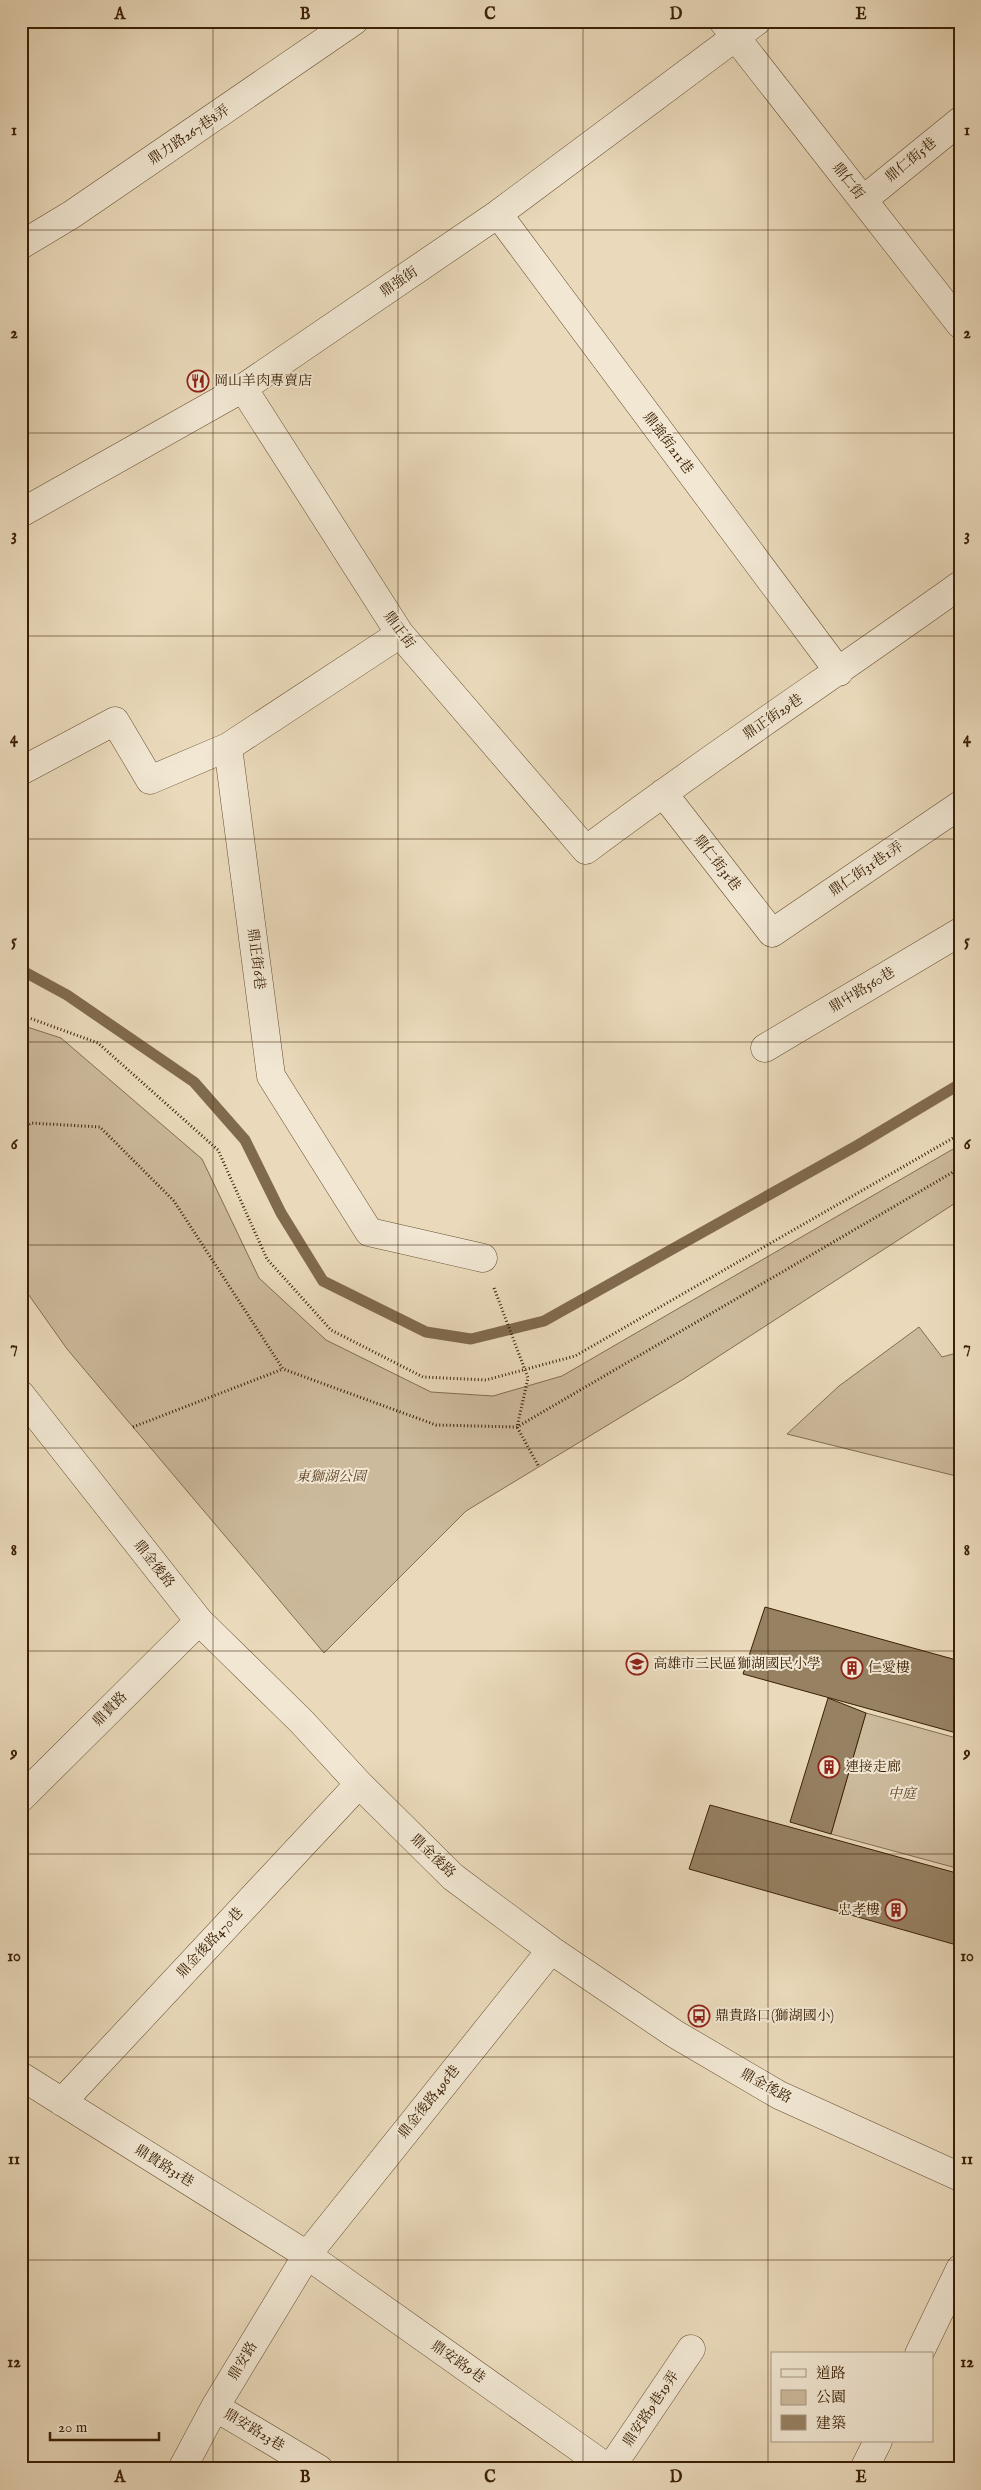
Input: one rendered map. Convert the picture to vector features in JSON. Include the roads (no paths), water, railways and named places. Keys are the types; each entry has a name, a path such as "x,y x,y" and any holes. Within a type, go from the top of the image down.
{"street":[{"name":"鼎力路267巷8弄","path":"21,245 71,215 354,21"},
{"name":"鼎強街","path":"21,513 243,388 498,214 729,30 757,21"},
{"name":"鼎仁街","path":"729,30 960,324"},
{"name":"鼎仁街5巷","path":"863,200 960,121"},
{"name":"鼎強街211巷","path":"498,214 839,672"},
{"name":"鼎正街","path":"243,388 400,634 586,850"},
{"name":"鼎正街29巷","path":"586,850 662,793 839,672 960,585"},
{"path":"21,771 115,721 150,780 228,748 400,634"},
{"name":"鼎正街6巷","path":"228,748 271,1076 369,1232 483,1258"},
{"name":"鼎仁街31巷","path":"662,793 772,933"},
{"name":"鼎仁街31巷1弄","path":"772,933 960,805"},
{"name":"鼎中路560巷","path":"765,1048 960,932"},
{"name":"鼎金後路","path":"21,1394 199,1620 302,1722 359,1784 453,1877 551,1950 675,2034 779,2095 960,2177"},
{"name":"鼎貴路","path":"21,1798 199,1620"},
{"name":"鼎金後路470巷","path":"62,2102 359,1784"},
{"name":"鼎金後路496巷","path":"307,2255 551,1950"},
{"name":"鼎貴路31巷","path":"21,2076 307,2255"},
{"name":"鼎安路","path":"182,2469 215,2407 307,2255"},
{"name":"鼎安路9巷","path":"307,2255 610,2469"},
{"path":"920,2352 960,2269"},
{"name":"鼎安路9巷19弄","path":"610,2469 691,2349"},
{"name":"鼎安路23巷","path":"215,2407 319,2469"},
{"path":"864,2469 878,2442"}],"waterway":[{"path":"21,970 67,995 194,1082 245,1140 281,1213 323,1281 426,1332 471,1339 544,1321 858,1145 960,1084"}],"place":[{"name":"岡山羊肉專賣店","path":"198,381"},
{"name":"高雄市三民區獅湖國民小學","path":"637,1664"},
{"name":"仁愛樓","path":"852,1668"},
{"name":"連接走廊","path":"829,1767"},
{"name":"忠孝樓","path":"896,1910"},
{"name":"鼎貴路口(獅湖國小)","path":"699,2016"}],"park label":[{"name":"東獅湖公園","path":"331,1477"},
{"name":"中庭","path":"902,1794"}]}
